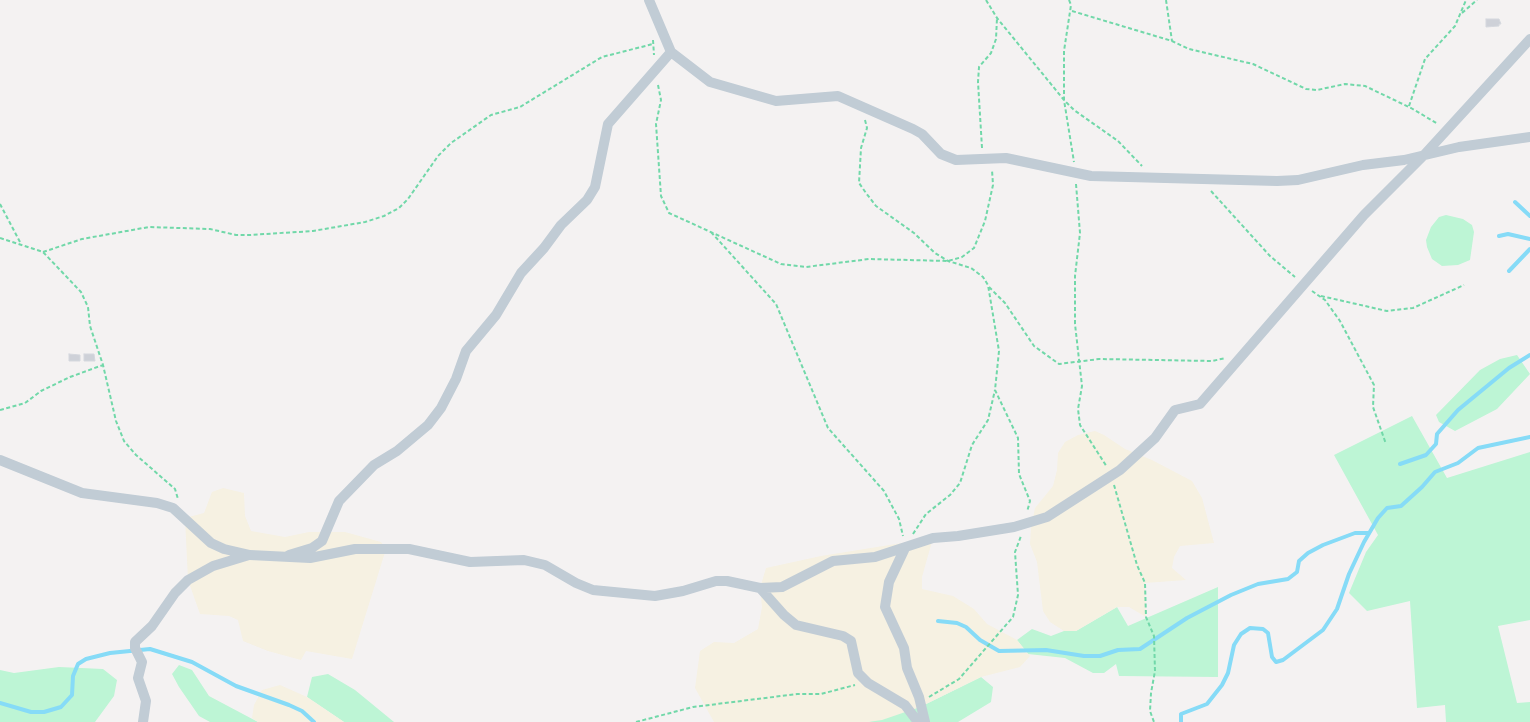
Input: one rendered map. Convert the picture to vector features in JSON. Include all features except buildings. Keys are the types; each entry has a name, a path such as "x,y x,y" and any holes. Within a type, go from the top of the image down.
{"street":[{"path":"649,0 671,52 710,82 720,83 776,101 838,96 918,131 935,149 949,158 1006,158 1091,176 1298,180 1363,165 1424,155 1458,147 1530,137"},
{"path":"0,460 82,493 157,502 173,508 211,543 224,549 250,555 310,558 355,549 409,549 470,562 531,561 545,565 576,583 593,590 655,596 683,592 716,581 727,581 760,588 782,587 833,561 875,557 933,538 958,536 1025,524 1047,517 1111,476 1155,438 1174,410 1200,404 1364,215 1424,155 1530,39"},
{"path":"284,556 312,548 322,541 339,501 374,465 396,451 428,425 442,408 456,379 466,351 496,315 521,273 544,248 561,225 587,200 595,187 608,124 655,68 671,52"},
{"path":"905,548 889,582 885,596 885,607 904,648 907,668 920,702 925,722"},
{"path":"143,722 146,702 138,678 142,662 135,648 135,642 152,626 175,593 188,580 213,566 250,555"},
{"path":"760,588 784,615 796,625 843,636 851,641 858,673 868,683 905,704 918,722"}],"path":[{"path":"986,0 997,18 1064,100 1074,110 1118,141 1140,165 1161,178"},
{"path":"1069,0 1071,11 1064,51 1064,100 1076,173 1080,233 1075,276 1075,324 1081,361 1082,386 1078,408 1080,425 1084,435 1102,458 1111,476 1128,538 1145,583 1146,617 1154,636 1155,671 1150,693 1150,711 1154,722"},
{"path":"1166,0 1172,41"},
{"path":"1409,107 1425,59 1454,26 1466,0"},
{"path":"1461,14 1477,0"},
{"path":"1071,11 1172,41 1189,49 1253,64 1306,89 1317,90 1345,84 1356,84 1409,107 1447,129"},
{"path":"656,18 653,44 660,100 656,124 661,196 664,205 669,213 767,259 781,264 806,267 869,259 948,260 962,257 974,248 985,221 994,173 982,147 978,75 979,67 990,53 996,39 997,18"},
{"path":"43,252 82,239 149,227 210,229 236,235 250,235 313,231 365,222 384,216 399,208 408,199 438,156 452,143 490,115 520,107 602,57 653,44 671,52"},
{"path":"856,103 864,116 867,128 860,148 860,183 876,206 914,233 935,253 971,268 983,277 988,285 1006,303 1034,346 1059,364 1099,359 1212,361 1245,354"},
{"path":"1201,179 1270,256 1325,300 1340,321 1374,385 1373,407 1386,444"},
{"path":"0,204 21,244"},
{"path":"710,231 776,304 828,428 884,491 899,518 905,548"},
{"path":"0,238 43,252 81,292 88,307 90,326 103,365 116,421 124,441 136,455 175,489 184,518"},
{"path":"905,548 926,514 950,495 960,483 972,445 988,420 995,390 999,351 988,285"},
{"path":"1319,296 1387,311 1414,308 1464,285"},
{"path":"0,410 24,403 41,391 70,377 103,365"},
{"path":"920,702 959,679 1012,617 1018,595 1015,552 1025,524 1030,501 1019,474 1018,438 995,390"},
{"path":"636,722 693,707 797,694 821,694 868,683"}],"green space":[{"path":"1446,215 1463,219 1472,225 1474,232 1470,260 1458,265 1442,266 1432,259 1427,247 1426,240 1431,227 1439,217"},
{"path":"1517,355 1530,374 1497,409 1455,431 1439,422 1436,415 1480,370 1500,359"},
{"path":"1412,416 1447,478 1530,452 1530,620 1498,626 1517,703 1530,702 1530,722 1446,722 1445,705 1417,708 1410,601 1367,611 1349,593 1366,552 1378,535 1334,455"},
{"path":"1218,587 1218,677 1119,676 1116,664 1104,673 1093,673 1065,658 1028,654 1017,640 1032,629 1051,636 1064,631 1076,631 1117,607 1128,626"},
{"path":"179,665 192,670 209,696 258,722 210,722 199,716 172,674"},
{"path":"59,667 103,669 117,680 114,696 95,722 0,722 0,670 14,673"},
{"path":"328,674 355,690 394,722 344,722 307,697 312,677"},
{"path":"981,677 993,687 991,702 958,722 868,722 920,707"}],"sand":[{"path":"1095,431 1125,449 1152,460 1192,481 1202,498 1214,543 1180,546 1174,557 1172,568 1186,580 1145,583 1146,617 1129,607 1117,607 1076,631 1064,631 1050,622 1043,611 1037,562 1030,544 1031,528 1035,508 1053,486 1057,470 1058,453 1065,442 1078,435"},
{"path":"223,488 244,493 245,516 251,531 285,537 309,532 345,532 381,542 386,549 352,659 306,651 301,660 268,651 243,641 238,620 229,616 200,614 188,580 185,518 204,513 212,492"},
{"path":"933,538 922,577 922,589 953,596 974,609 987,624 1017,640 1030,656 1020,667 981,677 920,707 882,720 868,722 714,722 695,688 700,651 714,642 734,643 758,629 762,607 760,588 766,568 821,556"},
{"path":"280,685 307,697 344,722 258,722 252,718 254,705 262,690"}],"waterway":[{"path":"1515,202 1530,216"},
{"path":"1499,236 1508,234 1530,239"},
{"path":"1509,271 1530,249"},
{"path":"1400,464 1426,455 1436,444 1437,434 1458,410 1509,368 1530,355"},
{"path":"1181,722 1181,714 1207,704 1222,685 1228,673 1234,645 1241,634 1250,628 1263,629 1268,633 1272,657 1276,662 1283,660 1323,630 1337,609 1349,574 1364,542 1378,518 1387,508 1401,506 1435,472 1458,463 1478,448 1530,437"},
{"path":"938,621 957,623 966,627 980,640 999,651 1046,650 1084,656 1100,656 1118,650 1140,649 1187,618 1231,595 1258,584 1288,579 1297,572 1299,561 1308,553 1323,545 1355,533 1369,533"},
{"path":"0,703 31,712 44,712 61,707 72,695 73,676 78,664 86,659 110,653 150,649 192,662 236,686 289,705 302,711 314,722"}]}
